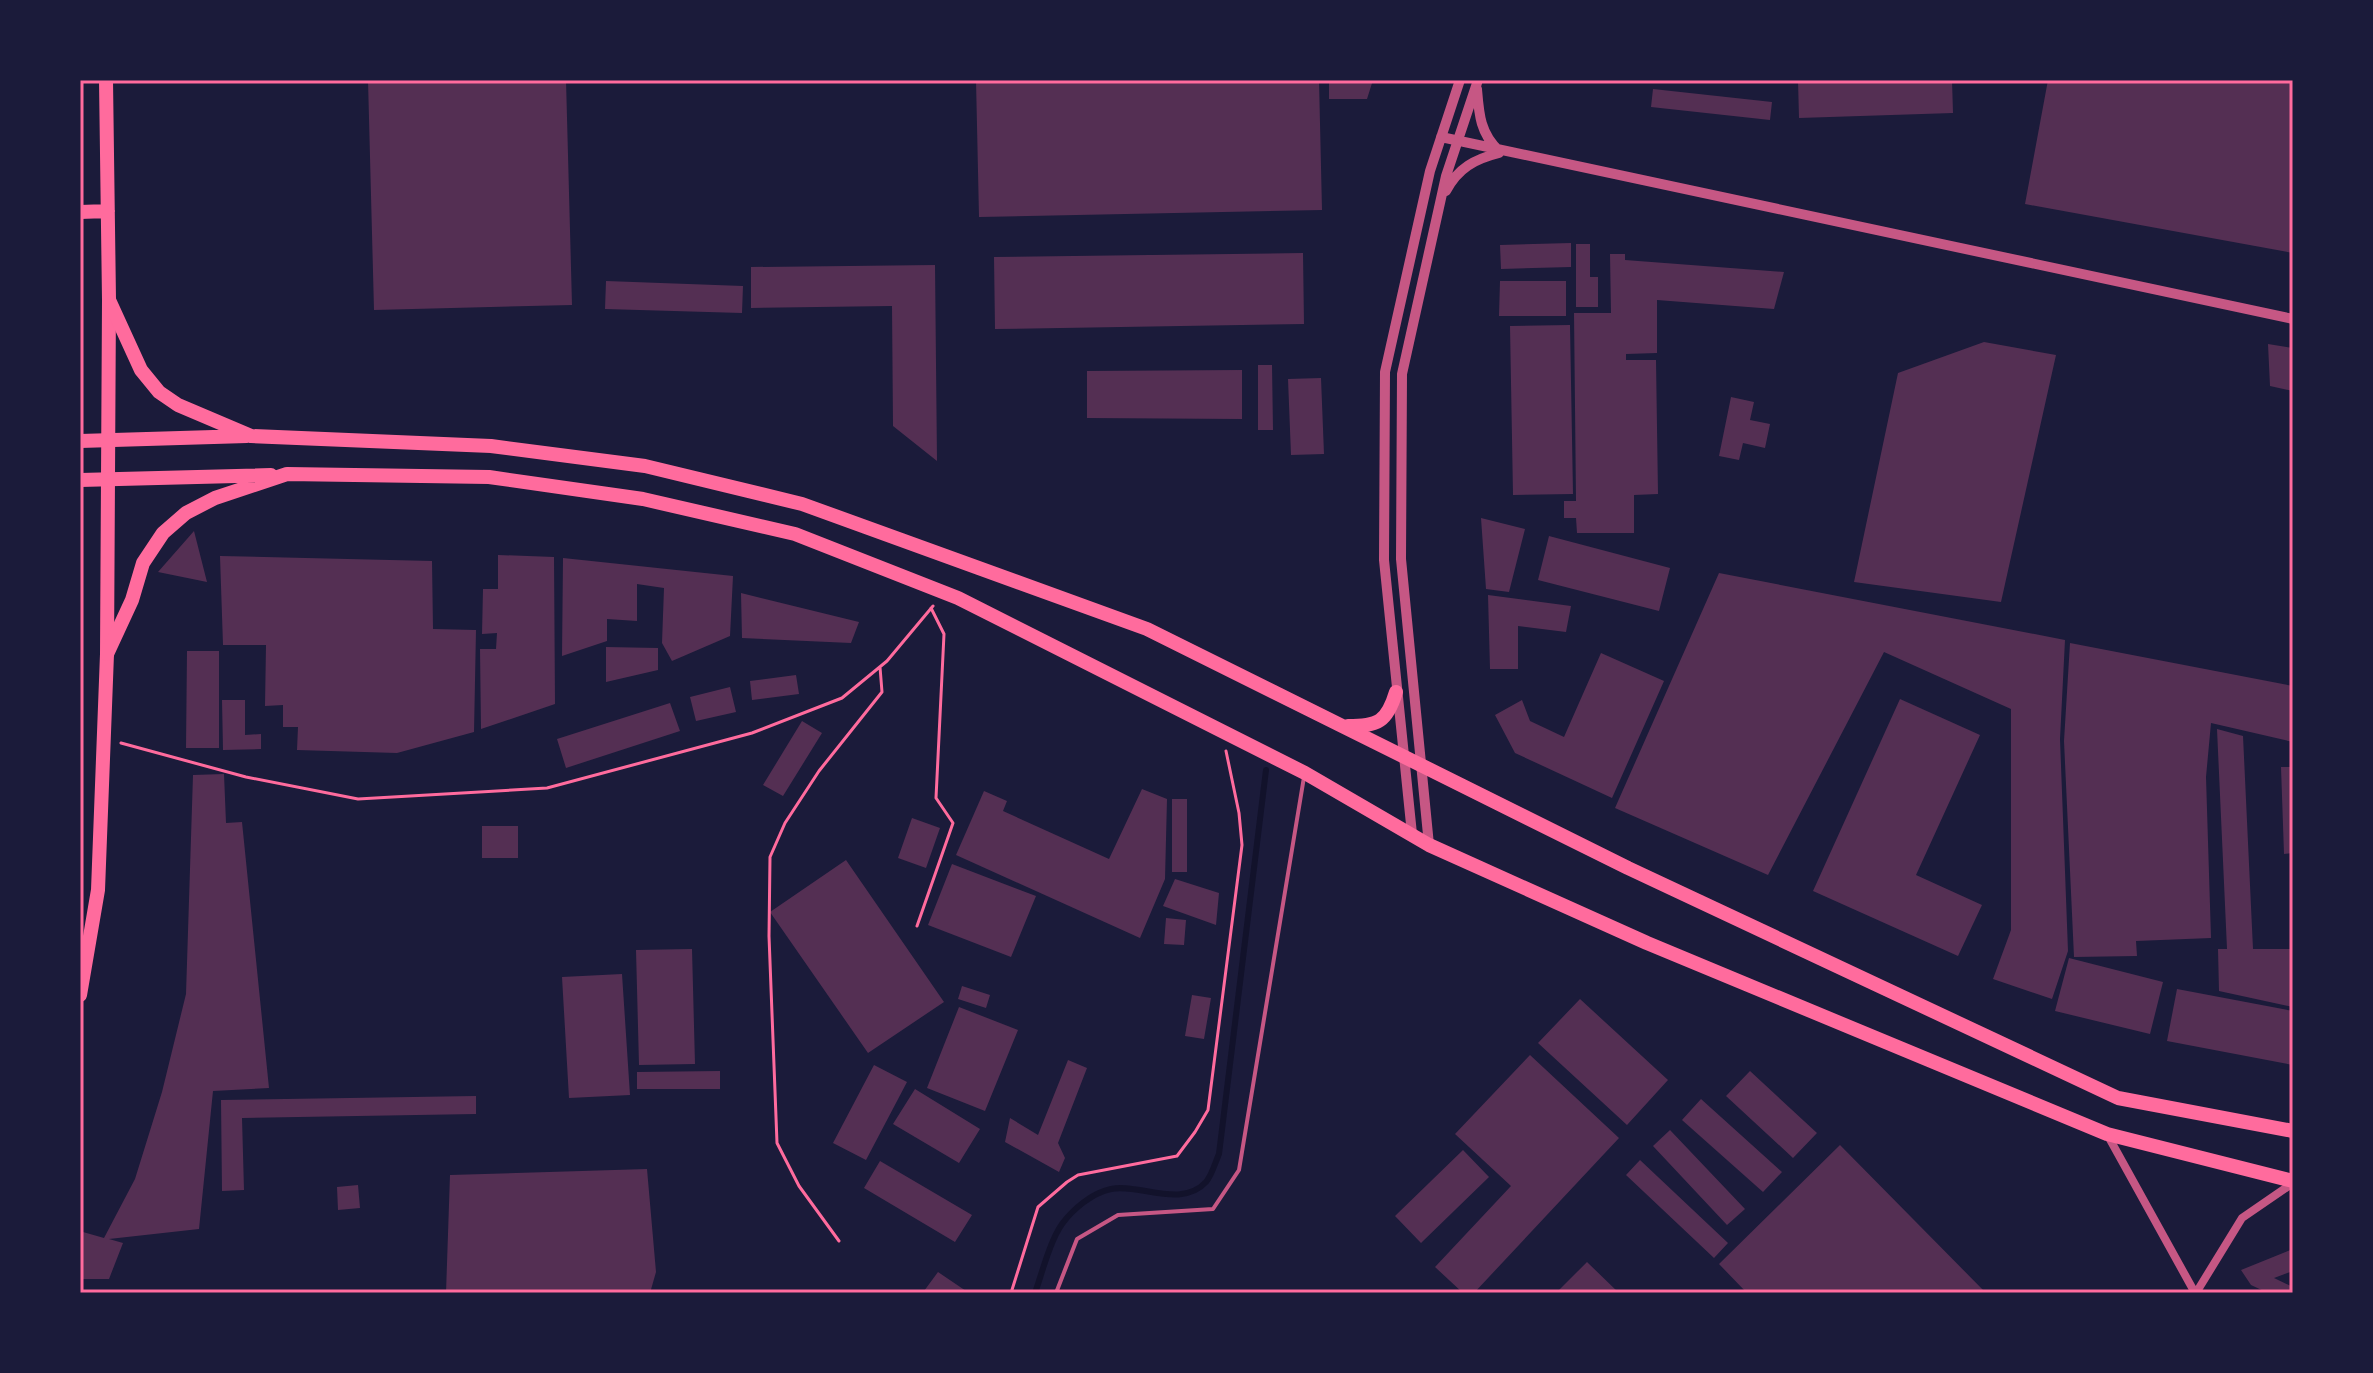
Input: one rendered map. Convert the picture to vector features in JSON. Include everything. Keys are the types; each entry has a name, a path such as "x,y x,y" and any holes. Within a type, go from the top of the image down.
{"main road":[{"path":"80,995 98,890 107,654 109,300 106,80"},
{"path":"80,212 108,211"},
{"path":"109,300 141,370 159,392 178,405 251,436"},
{"path":"80,441 251,436 491,446 645,466 802,504 1147,629 1628,868 2118,1098 2293,1131"},
{"path":"107,654 132,600 143,563 163,533 186,513 215,498 287,474"},
{"path":"80,480 287,474 489,477 643,499 795,534 958,598 1305,773 1429,845 1647,943 2107,1134 2293,1182"},
{"path":"1342,726 1378,723 1390,713 1396,692"}],"street":[{"path":"1412,834 1384,560 1385,372 1430,171 1460,80"},
{"path":"1429,845 1401,559 1402,374 1441,199 1477,82"},
{"path":"1477,82 1482,128 1488,141 1501,152"},
{"path":"1441,137 2293,319"},
{"path":"1441,199 1461,169 1477,159 1501,152"},
{"path":"2107,1134 2196,1293 2242,1218 2293,1182"}],"lane":[{"path":"1056,1293 1077,1239 1118,1215 1213,1209 1239,1170 1305,773"}],"path":[{"path":"103,739 246,777 358,799 547,788 752,733 842,698 880,667 943,593"},
{"path":"917,926 953,823 936,798 944,634 931,608"},
{"path":"839,1241 799,1186 777,1143 769,936 770,857 785,823 819,771 882,692 880,667"},
{"path":"1011,1293 1038,1207 1078,1175 1177,1156 1208,1110 1242,845 1239,813 1222,731"}],"building":[{"path":"368,80 566,80 572,305 374,310"},
{"path":"976,80 1319,80 1322,210 979,217"},
{"path":"1329,80 1373,80 1367,99 1329,99"},
{"path":"1798,80 1952,80 1953,113 1799,118"},
{"path":"2048,80 2293,80 2293,253 2025,204"},
{"path":"1653,89 1772,102 1770,120 1651,107"},
{"path":"1571,243 1571,267 1501,269 1500,245"},
{"path":"1576,244 1590,244 1590,277 1598,277 1598,307 1576,307"},
{"path":"1303,253 1304,324 995,329 994,257"},
{"path":"1610,254 1625,254 1625,260 1784,272 1774,309 1657,300 1657,353 1626,354 1626,360 1656,360 1658,494 1634,495 1634,533 1577,533 1576,518 1564,518 1564,501 1576,501 1574,313 1611,313"},
{"path":"935,265 937,461 893,426 892,306 751,308 751,267"},
{"path":"606,281 743,286 742,313 605,309"},
{"path":"1500,281 1566,281 1566,316 1499,316"},
{"path":"1570,325 1573,494 1513,495 1510,326"},
{"path":"1984,342 2056,355 2001,602 1854,582 1898,373"},
{"path":"2268,344 2293,348 2293,391 2270,386"},
{"path":"1258,365 1272,365 1273,430 1258,430"},
{"path":"1242,370 1242,419 1087,418 1087,371"},
{"path":"1321,378 1324,454 1291,455 1288,379"},
{"path":"1731,397 1754,402 1750,420 1770,424 1765,448 1743,443 1739,460 1719,456"},
{"path":"1481,518 1525,529 1509,592 1486,589"},
{"path":"194,531 207,582 158,572"},
{"path":"1549,536 1670,568 1659,611 1538,580"},
{"path":"498,555 554,557 555,704 481,729 480,649 496,649 497,633 482,634 483,589 498,589"},
{"path":"220,556 432,561 433,629 476,630 474,732 397,753 297,750 298,727 283,727 283,705 265,706 266,645 223,645"},
{"path":"563,558 733,576 730,636 672,661 662,643 664,588 637,584 637,621 607,619 607,641 562,656"},
{"path":"1719,573 2065,640 2060,739 2068,951 2052,999 1993,979 2011,930 2011,709 1884,652 1768,875 1615,808"},
{"path":"741,593 859,622 851,643 742,638"},
{"path":"1488,595 1571,606 1566,632 1518,626 1518,669 1490,669"},
{"path":"2070,643 2293,686 2293,742 2211,723 2206,777 2211,938 2136,941 2137,956 2074,957 2064,741"},
{"path":"606,647 658,648 658,670 606,682"},
{"path":"187,651 219,651 219,748 186,748"},
{"path":"1601,653 1664,681 1612,798 1515,753 1495,715 1522,700 1530,721 1564,737"},
{"path":"796,675 799,694 752,700 750,681"},
{"path":"730,687 736,712 696,721 690,697"},
{"path":"1900,699 1980,735 1916,875 1982,905 1958,956 1813,891"},
{"path":"222,700 245,700 245,735 261,734 261,749 223,750"},
{"path":"670,703 680,731 566,768 557,739"},
{"path":"802,721 822,733 783,796 763,785"},
{"path":"2217,729 2243,736 2253,949 2293,949 2293,1007 2219,991 2218,949 2227,949"},
{"path":"2281,767 2293,767 2293,853 2284,854"},
{"path":"224,774 226,823 242,822 269,1088 213,1091 199,1229 109,1239 123,1243 109,1279 80,1279 83,1232 104,1238 135,1179 162,1092 186,994 193,775"},
{"path":"1142,789 1167,799 1165,879 1140,938 956,855 984,791 1007,801 1003,811 1109,859"},
{"path":"1172,799 1187,799 1187,872 1172,872"},
{"path":"912,818 940,828 926,868 898,858"},
{"path":"482,826 518,826 518,858 482,858"},
{"path":"846,860 944,1002 868,1053 770,912"},
{"path":"952,864 1036,896 1011,957 928,925"},
{"path":"1175,879 1219,893 1216,925 1163,906"},
{"path":"1166,918 1186,920 1184,945 1164,944"},
{"path":"692,949 695,1064 639,1065 636,950"},
{"path":"2069,958 2163,982 2150,1034 2055,1011"},
{"path":"622,974 630,1095 569,1098 562,977"},
{"path":"962,986 990,995 986,1008 958,999"},
{"path":"2177,989 2293,1011 2293,1065 2167,1041"},
{"path":"1192,995 1211,998 1204,1039 1185,1036"},
{"path":"1580,999 1668,1080 1627,1125 1538,1043"},
{"path":"959,1007 1018,1030 985,1111 927,1088"},
{"path":"1530,1055 1619,1138 1474,1293 1463,1293 1435,1267 1511,1186 1455,1134"},
{"path":"1068,1060 1087,1068 1058,1143 1065,1158 1059,1172 1005,1142 1010,1118 1038,1135"},
{"path":"874,1065 907,1082 866,1160 833,1143"},
{"path":"720,1071 720,1089 637,1089 637,1072"},
{"path":"1750,1071 1817,1133 1793,1158 1726,1096"},
{"path":"915,1089 980,1129 959,1163 893,1124"},
{"path":"476,1096 476,1114 242,1118 244,1190 222,1191 221,1100"},
{"path":"1701,1099 1782,1172 1763,1192 1682,1120"},
{"path":"1670,1130 1745,1209 1727,1225 1653,1146"},
{"path":"1840,1145 1986,1293 1747,1293 1719,1264"},
{"path":"1463,1150 1489,1177 1421,1243 1395,1216"},
{"path":"1640,1160 1728,1243 1714,1258 1626,1175"},
{"path":"880,1161 972,1215 955,1242 864,1188"},
{"path":"647,1169 656,1272 650,1293 446,1293 450,1175"},
{"path":"358,1185 360,1208 338,1210 337,1187"},
{"path":"2293,1249 2293,1271 2274,1278 2293,1287 2293,1293 2268,1293 2251,1285 2241,1270"},
{"path":"1587,1262 1619,1293 1556,1293"},
{"path":"938,1272 969,1293 924,1291"}],"waterway":[{"path":"1035,1293 1058,1231 1084,1202 1104,1191 1122,1188 1185,1194 1206,1182 1212,1172 1219,1154 1266,770"}]}
